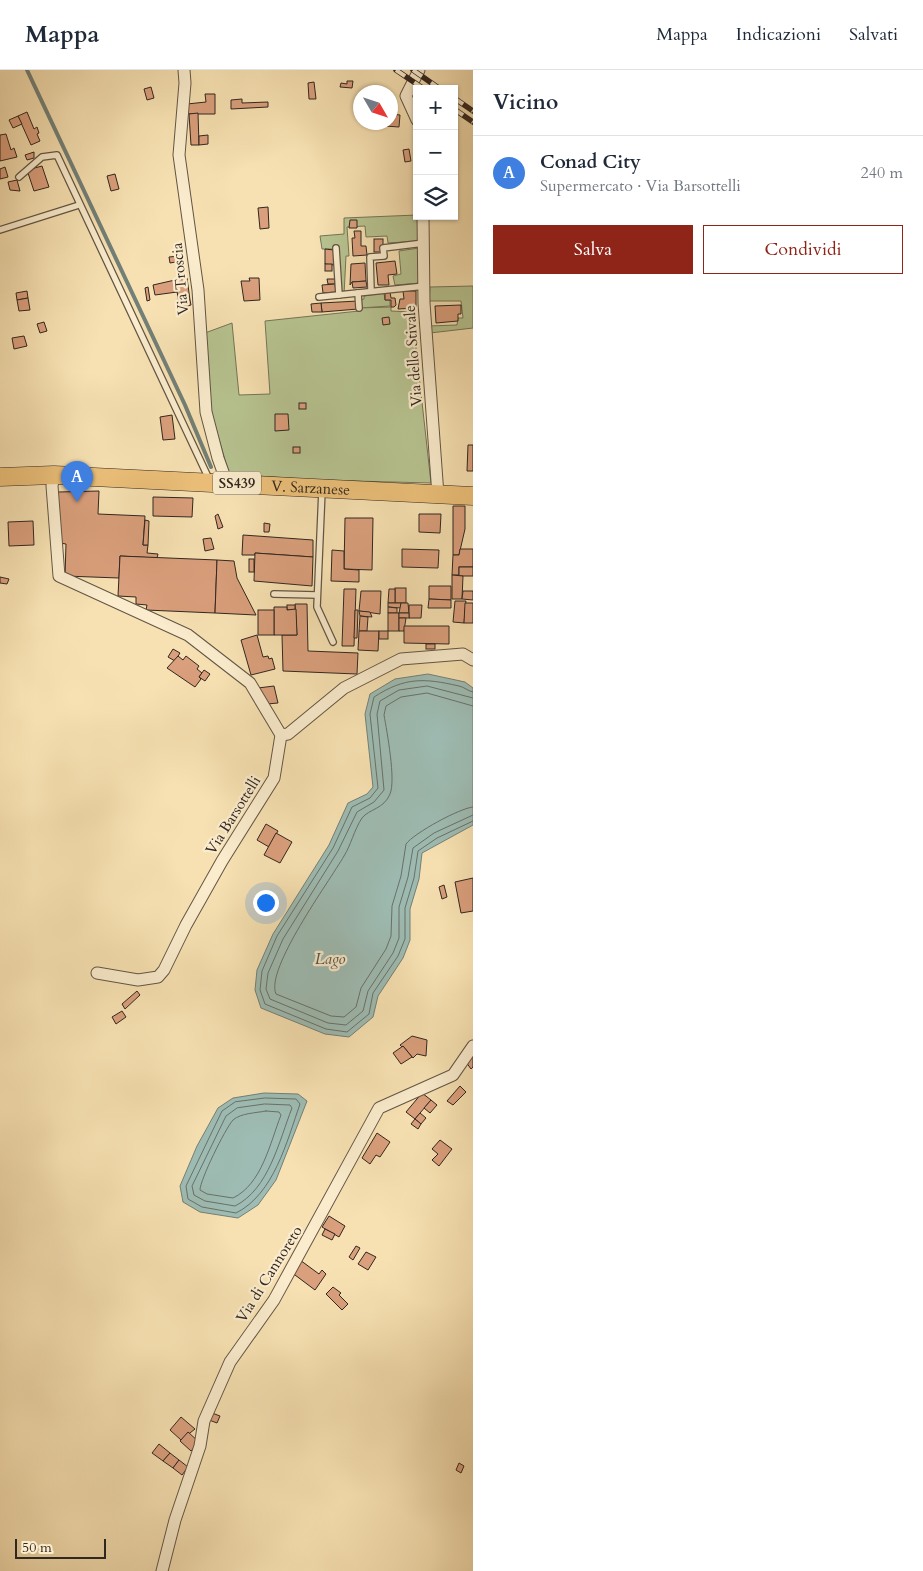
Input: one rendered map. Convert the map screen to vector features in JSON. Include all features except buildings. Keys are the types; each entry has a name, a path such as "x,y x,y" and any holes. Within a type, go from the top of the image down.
{"main road":[{"name":"V. Sarzanese","path":"0,477 54,475 473,496"}],"street":[{"name":"Via Troscia","path":"184,70 179,156 198,290 206,412 218,458 219,482"},
{"path":"413,111 406,96 419,70"},
{"name":"Via dello Stivale","path":"423,220 425,243 424,303 438,494"},
{"path":"54,475 52,486 59,576 188,635 250,683 281,735 288,734 344,688 401,659 463,654 473,660"},
{"name":"Via Barsottelli","path":"97,973 138,980 158,977 164,970 186,925 222,861 274,778 281,735"},
{"name":"Via di Cannoreto","path":"162,1571 175,1520 200,1446 204,1421 230,1362 274,1300 379,1108 453,1075 473,1046"}],"lane":[{"path":"19,176 42,157 57,155 79,205 219,482"},
{"path":"0,230 79,205"},
{"path":"371,290 370,258 384,256 383,248 425,243"},
{"path":"336,248 339,295"},
{"path":"319,297 371,290 425,286"},
{"path":"358,293 359,308"},
{"path":"322,488 317,607 333,642"},
{"path":"274,594 317,595"}],"green space":[{"path":"413,215 413,220 417,220 419,241 388,243 387,236 366,237 365,226 347,227 349,256 346,256 344,295 338,295 334,249 322,249 320,236 344,234 344,218"},
{"path":"419,248 421,283 395,285 393,276 401,274 399,251"},
{"path":"473,286 473,328 430,333 429,326 457,325 458,318 463,318 461,301 429,301 430,287"},
{"path":"384,293 385,300 390,300 390,306 359,308 359,300 364,299 364,296"},
{"path":"391,307 391,311 412,312 431,483 317,480 229,474 211,411 205,333 232,323 239,395 270,394 265,321 359,311 359,308"}],"water":[{"name":"Lago","path":"428,674 465,682 473,688 473,825 422,853 419,879 410,909 410,940 403,958 378,996 373,1017 349,1037 325,1034 261,1008 255,990 257,970 273,934 329,845 348,803 367,794 373,787 365,714 370,694 395,679"},
{"path":"264,1093 298,1094 307,1101 276,1180 258,1205 238,1218 200,1212 183,1202 180,1186 197,1146 218,1108 233,1098"}],"waterway":[{"path":"27,70 185,405 211,467"}],"railway":[{"path":"396,70 418,85"},
{"path":"413,70 434,85"},
{"path":"458,101 473,111"},
{"path":"458,112 473,122"}],"place":[{"name":"Conad City","path":"77,502"}]}
